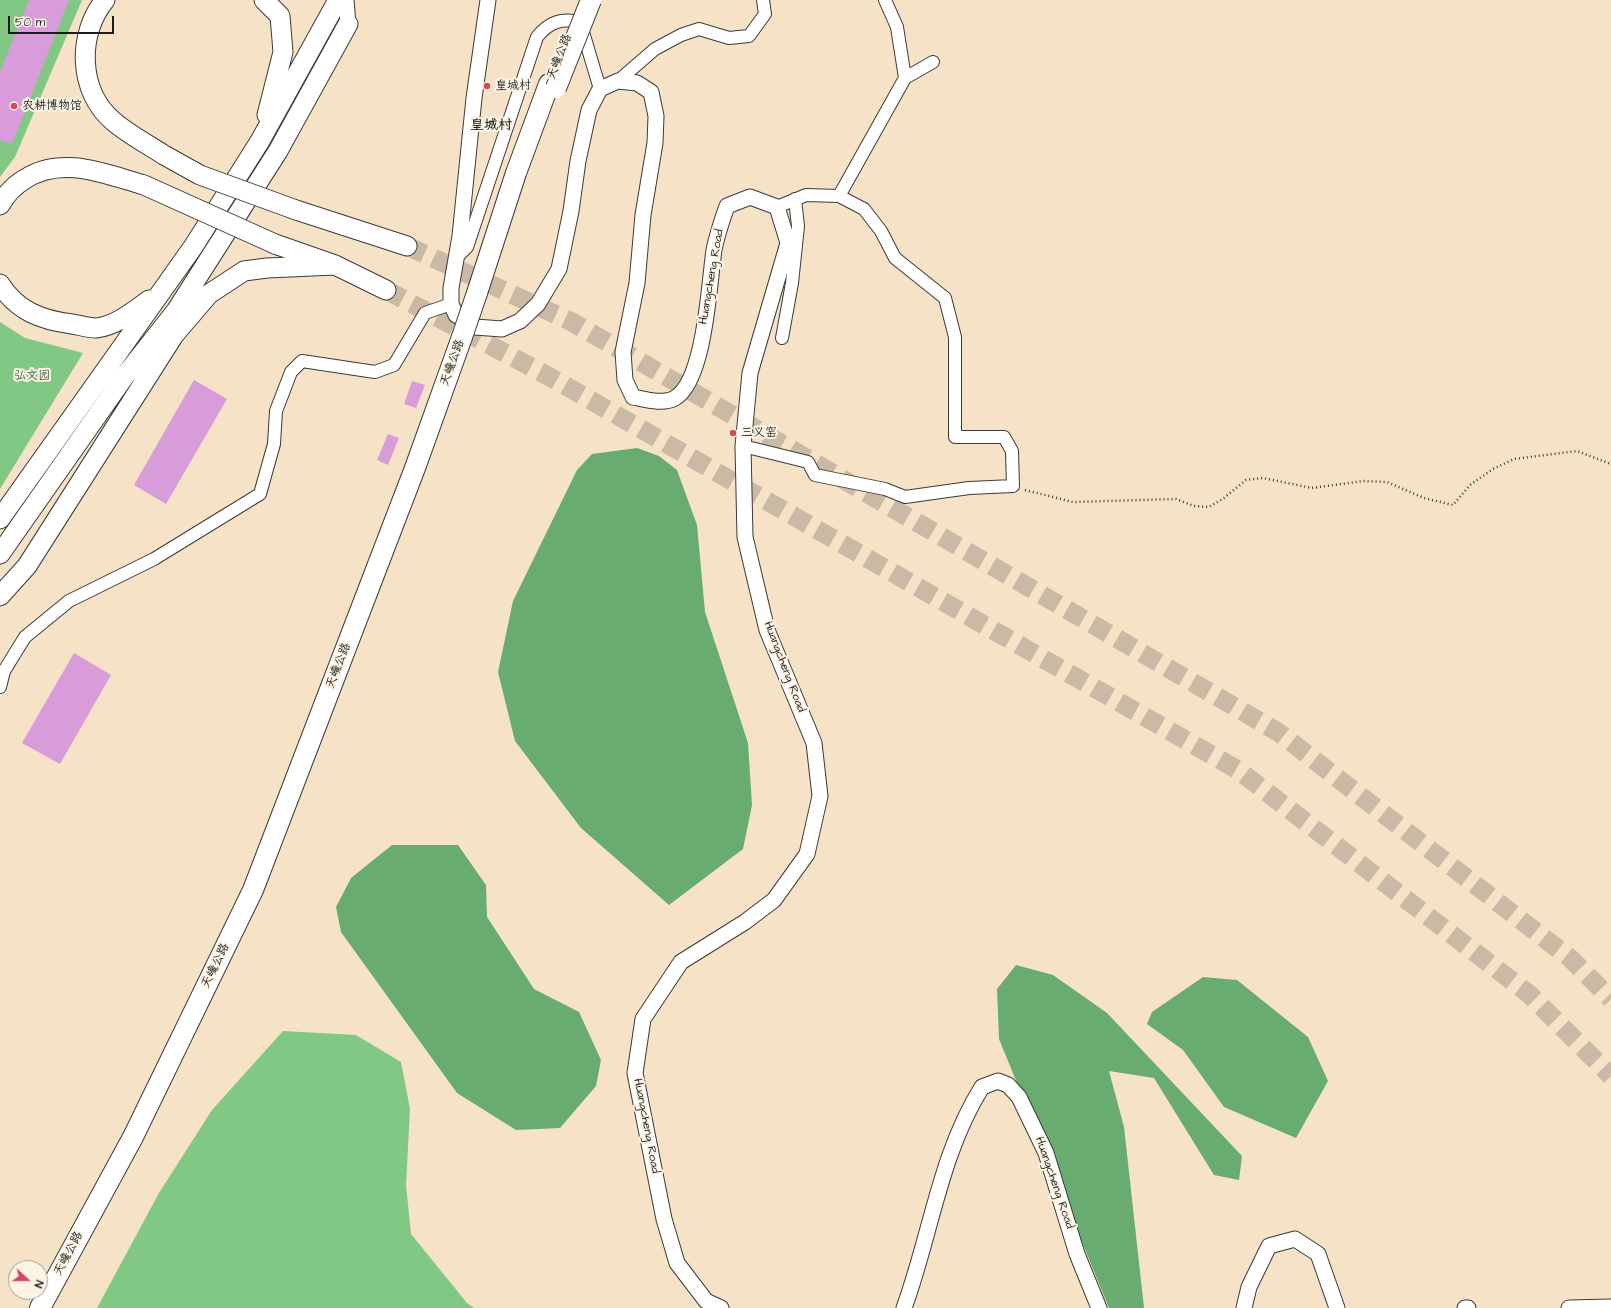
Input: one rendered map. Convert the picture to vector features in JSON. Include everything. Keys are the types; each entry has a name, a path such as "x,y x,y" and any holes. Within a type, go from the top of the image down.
{"highway":[{"name":"天巉公路","path":"52,1308 142,1141 260,893 422,471 481,294 524,176 582,0"},
{"name":"天巉公路","path":"553,86 591,0"},
{"name":"天巉公路","path":"40,1308 133,1137 253,890 466,338"}],"main road":[{"path":"105,0 96,13 87,37 85,63 91,88 97,100 113,120 164,155 200,175 296,210 407,246"},
{"path":"260,141 283,52 280,16 264,0"},
{"path":"0,519 193,247 260,141 338,0"},
{"path":"0,554 124,377 176,311 278,151 348,24"},
{"path":"260,141 278,151"},
{"path":"0,205 19,183 41,171 52,168 77,167 144,185 275,244 335,264 386,290"},
{"path":"0,596 27,566 174,335 209,294 244,271 267,268 335,264"},
{"path":"0,284 14,301 33,315 50,321 96,328 118,321 162,291"}],"street":[{"path":"346,0 348,24"},
{"path":"488,0 474,98 450,304 456,315 475,327 502,329 520,322 538,304 559,269 571,211 578,161 589,110 600,90 618,81 655,49 681,35 699,29 729,38 749,36 764,14 763,0"},
{"path":"885,0 897,27 905,78"},
{"path":"456,258 467,247 537,37 545,27 556,22 568,20 580,22 600,90"},
{"path":"839,196 905,78 933,62"},
{"name":"Huangcheng Road","path":"618,81 637,83 651,92 656,116 655,143 643,215 637,283 623,352 625,380 633,397 652,401 673,400 682,394 694,371 700,349 715,249 726,206 750,197 777,207 788,243 750,373 743,446 746,537 767,630 814,743 820,796 807,854 774,900 745,922 681,962 643,1019 636,1073 664,1219 677,1263 706,1301 721,1308"},
{"path":"743,446 808,462 815,475 885,489 905,497 969,488 1013,486 1012,451 1004,437 955,437 955,337 945,298 895,258 881,231 864,209 839,196 806,195 777,207"},
{"path":"782,338 792,283 798,226 795,199"},
{"path":"0,687 4,671 24,637 69,601 154,559 260,494 274,444 276,411 291,372 302,361 375,372 394,365 425,313 450,304"},
{"name":"Huangcheng Road","path":"904,1308 913,1284 952,1147 972,1103 982,1087 998,1081 1008,1085 1019,1097 1046,1153 1078,1254 1099,1308"},
{"path":"1244,1308 1249,1286 1269,1246 1295,1239 1318,1254 1337,1308"},
{"path":"1569,1308 1611,1307"}],"path":[{"path":"1013,486 1073,502 1176,499 1194,506 1209,507 1224,498 1246,480 1263,478 1312,488 1363,481 1387,482 1424,498 1453,505 1470,485 1493,469 1514,459 1577,451 1611,464"}],"green space":[{"name":"农耕博物馆","path":"0,0 82,0 15,157 0,177"},
{"name":"弘文园","path":"0,322 25,338 83,353 0,489"},
{"path":"637,448 659,456 677,470 697,525 705,612 748,743 752,805 743,849 669,905 581,828 515,741 498,672 513,601 577,470 592,454"},
{"path":"392,845 458,845 486,885 487,917 534,989 579,1012 601,1060 596,1086 560,1128 516,1130 457,1093 341,932 336,907 351,878"},
{"path":"1016,965 1053,975 1107,1013 1242,1156 1239,1180 1214,1175 1154,1078 1109,1071 1124,1127 1144,1308 1109,1308 999,1039 997,989"},
{"path":"1203,977 1237,980 1308,1037 1328,1081 1296,1138 1224,1107 1183,1050 1147,1024 1152,1012"},
{"path":"283,1031 356,1035 401,1062 410,1109 406,1185 411,1234 467,1303 474,1308 97,1308 159,1193 212,1110"}],"building":[{"name":"农耕博物馆","path":"29,0 69,0 12,144 0,140 0,72"},
{"path":"194,380 227,399 166,504 134,485"},
{"path":"412,381 425,385 416,408 404,404"},
{"path":"388,434 399,438 388,465 377,460"},
{"path":"74,653 111,675 60,764 22,743"}],"tunnel":[{"path":"407,246 572,322 1278,732 1571,959 1611,999"},
{"path":"386,290 550,377 1238,770 1529,994 1611,1076"}],"place":[{"name":"皇城村","path":"487,86"},
{"name":"农耕博物馆","path":"14,106"},
{"name":"三义窑","path":"733,433"}],"district":[{"name":"皇城村","path":"491,126"}]}
